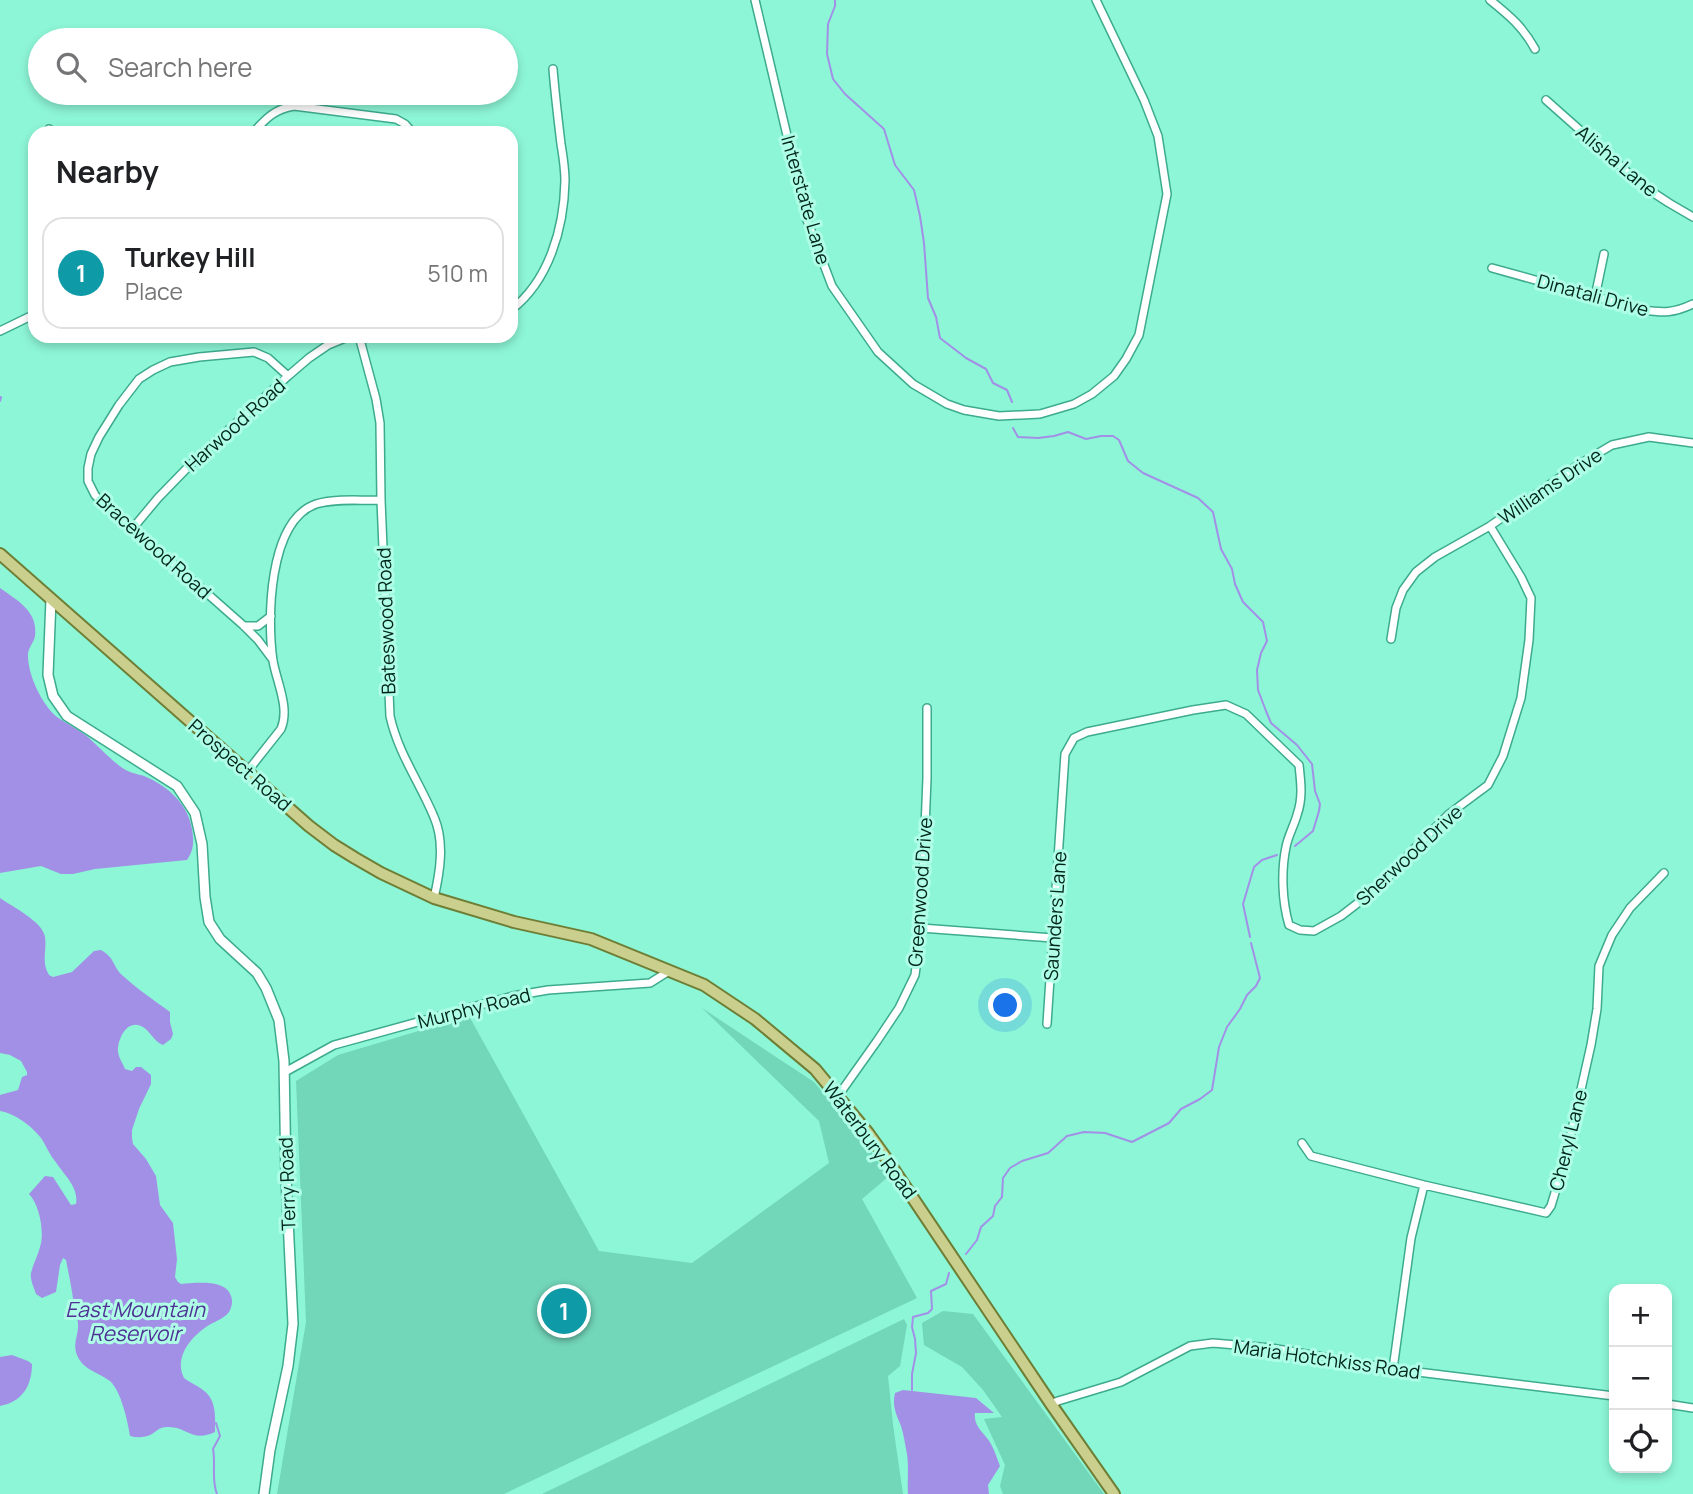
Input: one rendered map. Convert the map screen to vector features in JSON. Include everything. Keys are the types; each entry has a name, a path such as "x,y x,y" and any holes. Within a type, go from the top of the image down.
{"main road":[{"name":"Prospect Road","path":"0,554 247,772 334,845 381,873 434,898 514,922"},
{"name":"Waterbury Road","path":"514,922 591,939 704,985 755,1019 815,1069 891,1165 1114,1494"}],"street":[{"name":"Interstate Lane","path":"755,0 807,220 832,286 878,352 913,384 947,404 972,412 999,416 1040,414 1074,404 1092,394 1114,376 1139,335 1167,194 1158,136 1144,100 1096,0"},
{"path":"1490,0 1516,21 1535,49"},
{"path":"518,305 524,300 548,263 564,207 565,179 552,69"},
{"name":"Alisha Lane","path":"1546,100 1643,186 1693,217"},
{"path":"259,126 274,112 294,106 396,119 407,126"},
{"path":"1595,297 1604,254"},
{"name":"Dinatali Drive","path":"1492,268 1643,310 1666,313 1693,304"},
{"path":"0,331 28,317"},
{"name":"Harwood Road","path":"133,528 191,464 309,358 333,343"},
{"name":"Bateswood Road","path":"361,343 380,424 390,716 398,745 435,818 441,855 434,898"},
{"name":"Bracewood Road","path":"273,660 244,626 106,507 95,495 88,481 88,468 99,437 129,391 139,379 170,362 254,352 268,358 288,376"},
{"name":"Williams Drive","path":"1391,639 1396,608 1403,590 1416,572 1435,557 1490,526 1578,465 1612,445 1649,437 1693,443"},
{"path":"247,772 281,730 284,722 284,709 273,660 271,616 274,579 284,537 301,514 314,505 334,501 381,500"},
{"name":"Sherwood Drive","path":"1062,807 1065,754 1074,738 1087,732 1227,705 1246,714 1299,765 1301,801 1286,844 1283,867 1284,898 1289,925 1300,930 1314,931 1341,916 1380,886 1450,814 1488,785 1503,756 1521,698 1529,640 1531,598 1490,526"},
{"name":"Terry Road","path":"51,599 48,675 53,696 67,716 177,786 195,813 202,844 209,922 220,939 257,973 267,988 279,1020 285,1072 286,1177 293,1324 288,1366 270,1450 264,1494"},
{"path":"244,626 257,626 271,616"},
{"name":"Greenwood Drive","path":"838,1096 899,1007 915,975 921,928 927,789 927,708"},
{"name":"Saunders Lane","path":"1047,1024 1062,807"},
{"name":"Cheryl Lane","path":"1302,1143 1311,1156 1546,1213 1551,1206 1566,1156 1591,1045 1600,966 1612,935 1630,908 1664,873"},
{"path":"921,928 1053,938"},
{"name":"Murphy Road","path":"285,1072 334,1045 487,1003 548,990 650,983 669,971"},
{"path":"1393,1369 1411,1238 1424,1185"},
{"name":"Maria Hotchkiss Road","path":"1051,1404 1121,1382 1190,1346 1213,1343 1271,1348 1393,1369 1609,1395"},
{"path":"1672,1405 1693,1408"}],"shaded area":[{"path":"702,1008 814,1082 870,1150 888,1177 862,1199 917,1298 504,1494 277,1494 306,1322 296,1081 338,1055 469,1016 599,1251 692,1263 829,1163 819,1121"},
{"path":"943,1311 973,1314 1104,1494 1003,1494 1000,1486 1005,1465 984,1419 1002,1417 962,1367 924,1345 922,1323"},
{"path":"904,1319 907,1325 900,1366 888,1376 903,1494 542,1494"}],"water":[{"path":"0,588 21,604 33,620 35,636 28,653 29,664 33,680 46,705 57,717 88,737 120,766 153,780 176,797 190,820 192,829 193,845 187,860 95,869 73,874 61,874 41,866 0,873"},
{"name":"East Mountain Reservoir","path":"0,898 27,915 43,931 45,966 49,975 53,977 72,972 94,951 101,950 109,956 122,975 170,1012 173,1034 171,1039 163,1045 141,1026 131,1026 121,1037 118,1052 125,1069 132,1071 141,1067 151,1075 151,1084 139,1109 132,1138 133,1144 156,1176 160,1205 173,1223 177,1259 175,1277 181,1284 217,1284 228,1291 232,1298 229,1312 194,1337 185,1349 181,1363 184,1378 203,1390 211,1399 215,1432 201,1436 167,1427 147,1436 130,1436 123,1407 114,1386 87,1367 77,1355 75,1347 78,1322 66,1260 63,1258 60,1265 56,1292 42,1298 36,1294 31,1273 41,1241 41,1226 36,1204 29,1194 45,1176 53,1177 71,1205 76,1204 76,1198 70,1181 37,1133 17,1117 0,1111 0,1095 18,1090 22,1077 27,1075 27,1072 21,1061 0,1053"},
{"path":"12,1355 32,1364 30,1379 20,1397 0,1406 0,1357"},
{"path":"903,1390 976,1398 994,1413 975,1413 978,1426 991,1444 1000,1466 988,1485 989,1494 908,1494 907,1454 894,1402 895,1393"}],"waterway":[{"path":"835,0 828,24 827,54 833,79 845,94 884,129 895,165 914,190 924,243 928,298 936,317 940,338 986,369 993,383 1007,390 1012,402"},
{"path":"0,401 1,397"},
{"path":"1013,428 1018,437 1038,438 1068,432 1086,439 1113,436 1119,440 1128,461 1143,473 1198,498 1213,512 1221,549 1232,569 1243,602 1263,622 1267,641 1257,670 1258,690 1266,711 1271,723 1297,745 1312,764 1319,811 1313,831 1295,846"},
{"path":"1250,937 1243,904 1254,867 1262,860 1277,855"},
{"path":"966,1254 977,1240 981,1227 993,1216 995,1206 1002,1197 1003,1178 1010,1168 1022,1161 1048,1153 1067,1136 1084,1132 1105,1133 1132,1142 1169,1123 1181,1109 1212,1090 1219,1047 1227,1027 1260,978 1251,943"},
{"path":"912,1390 916,1353 913,1317 928,1313 932,1309 931,1291 946,1284 949,1273"},
{"path":"216,1423 220,1436 213,1449 217,1494"}],"place":[{"name":"Turkey Hill","path":"564,1311"}]}
